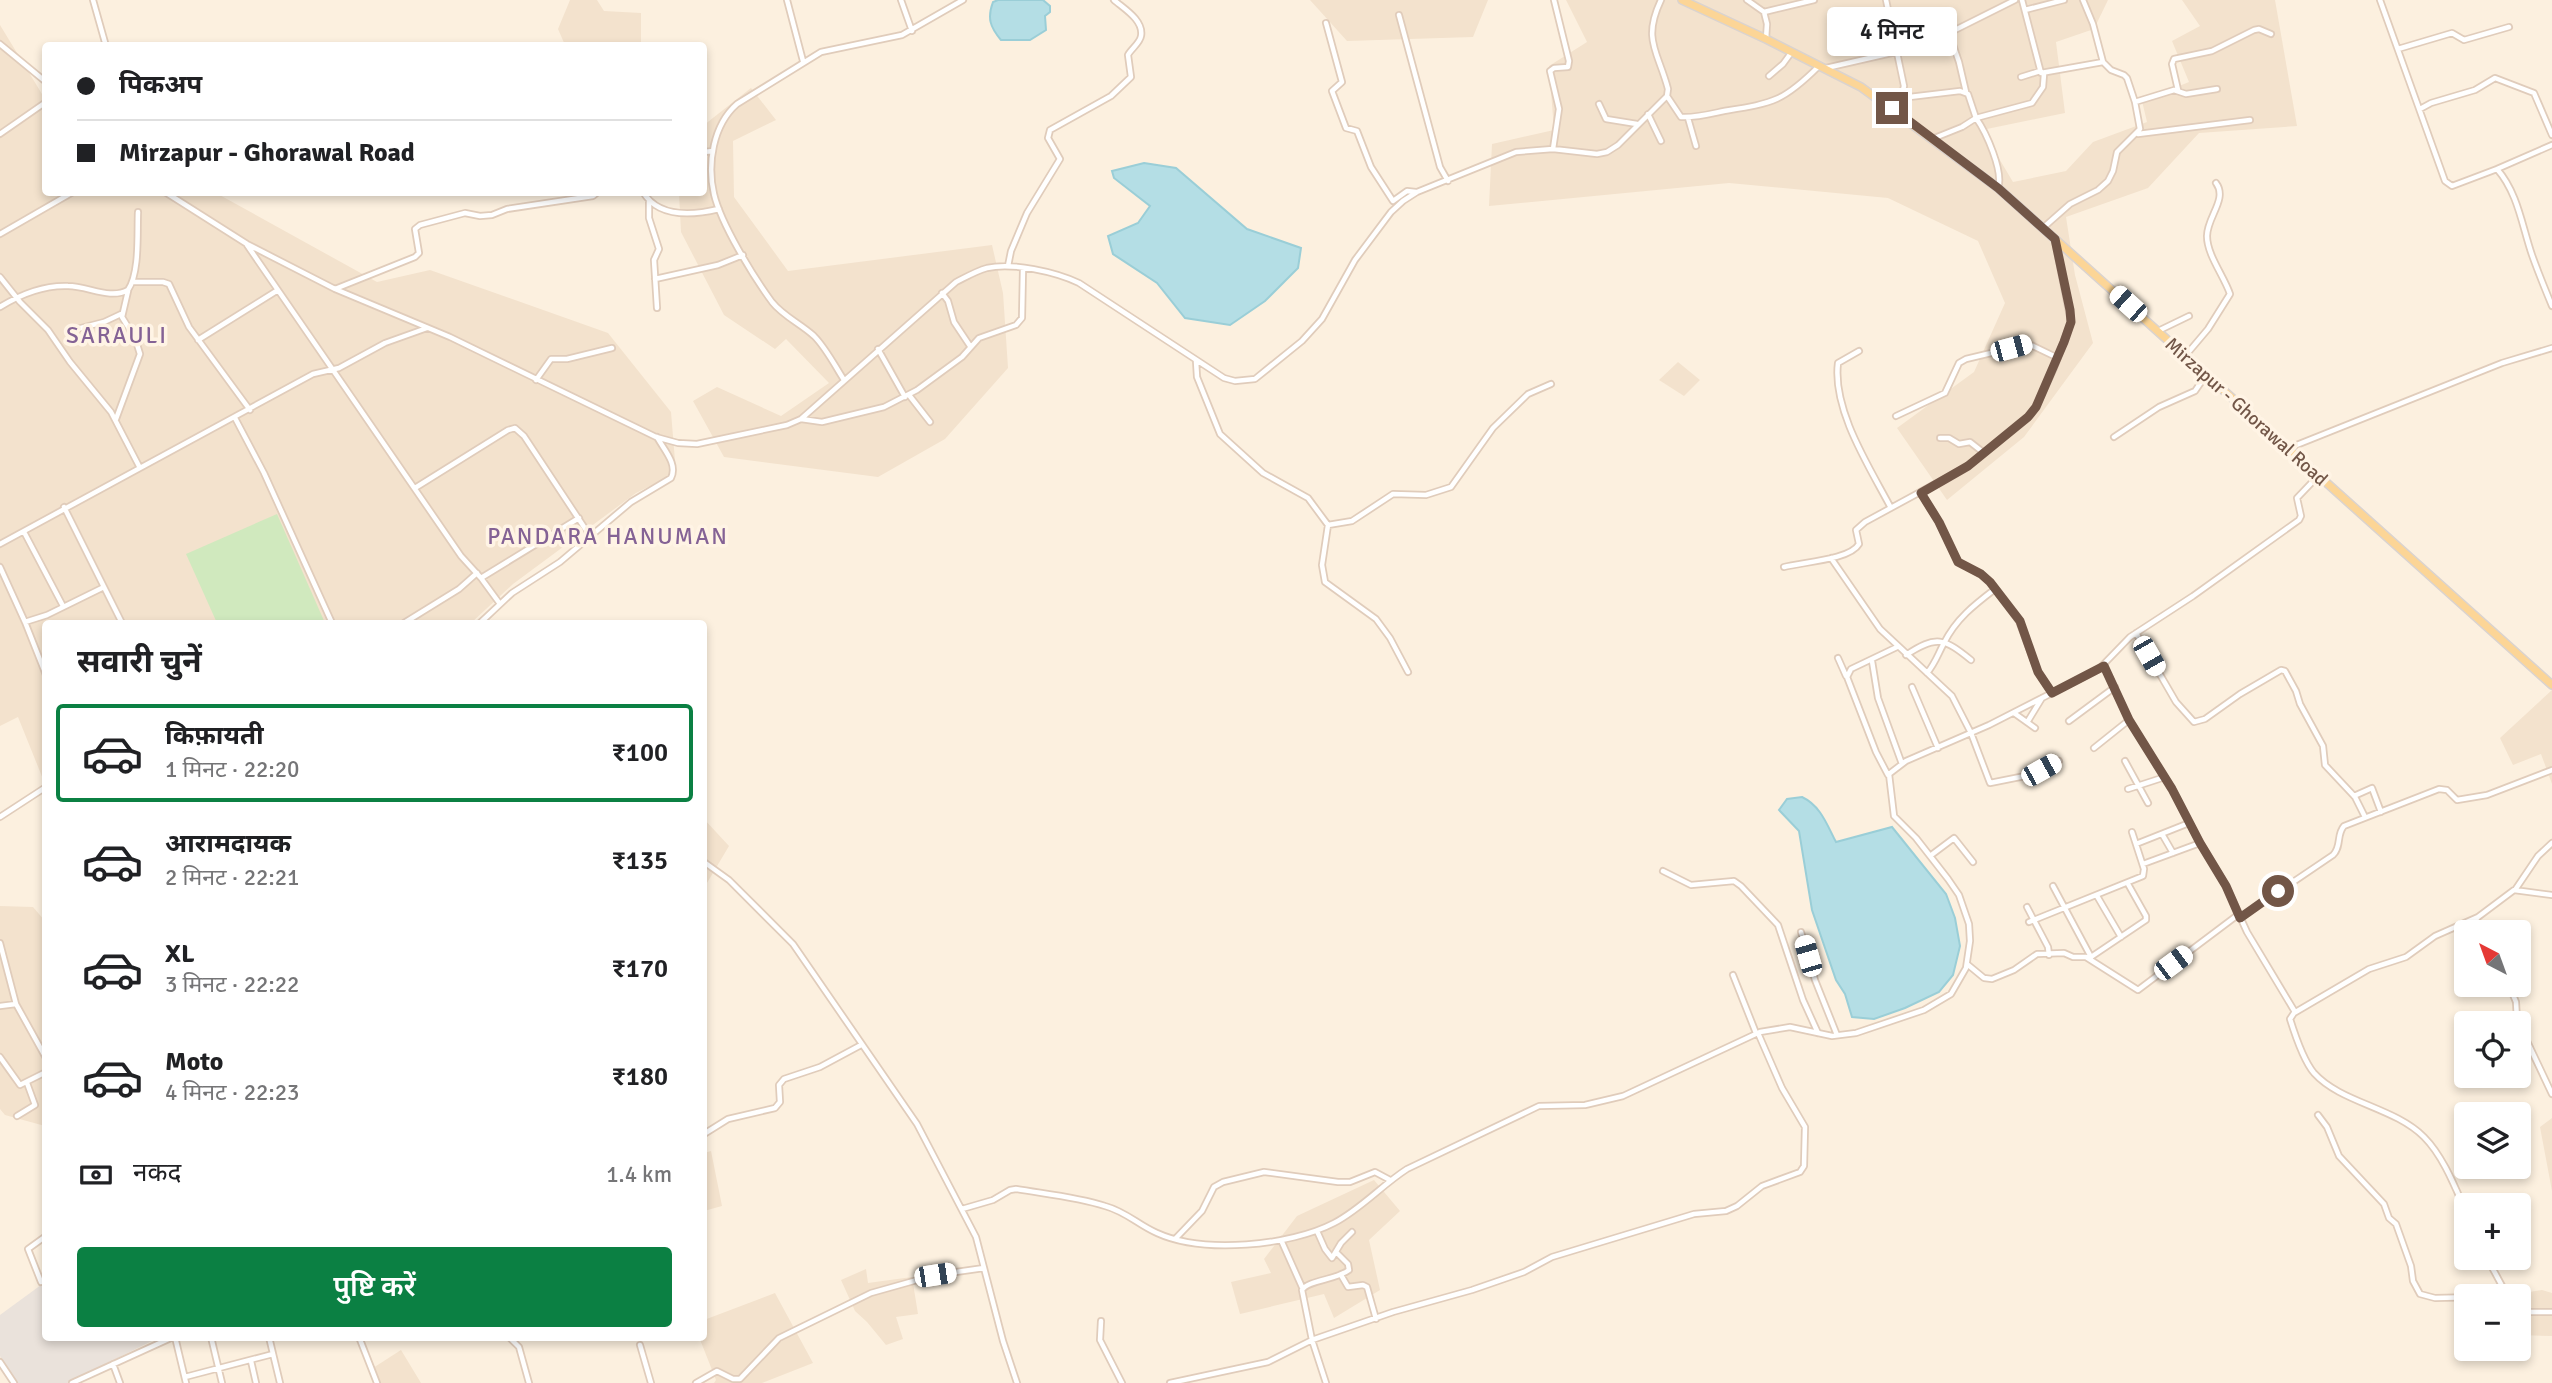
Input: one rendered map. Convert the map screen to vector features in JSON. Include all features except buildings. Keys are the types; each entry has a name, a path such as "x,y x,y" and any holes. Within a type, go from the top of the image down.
{"main road":[{"name":"Mirzapur - Ghorawal Road","path":"1682,0 1861,87 1998,188 2552,685"}],"street":[{"path":"93,0 105,42"},
{"path":"787,0 803,61"},
{"path":"901,0 912,31"},
{"path":"844,380 815,338 773,303 743,255 719,209 713,192 713,151 719,125 727,112 803,61 821,52 885,40 912,31 963,0"},
{"path":"1008,266 1011,251 1027,213 1059,164 1059,155 1048,138 1050,130 1111,96 1131,77 1128,55 1139,41 1141,32 1133,16 1114,0"},
{"path":"1553,149 1559,109 1551,70 1567,67 1569,61 1554,0"},
{"path":"1661,0 1652,19 1651,36 1668,89 1667,96 1678,116 1688,118 1761,106 1796,89 1821,67 1896,52 1949,33 2015,0"},
{"path":"1748,0 1764,12 1767,24 1766,39"},
{"path":"1764,12 1793,2 1814,0"},
{"path":"1886,0 1904,86 1901,98 1892,108"},
{"path":"1931,139 1962,127 1976,118 2032,103 2042,90 2042,73 2022,0"},
{"path":"2025,10 2064,0"},
{"path":"2044,228 2070,204 2098,190 2108,181 2117,152 2137,134 2141,124 2136,102 2124,75 2111,70 2103,62 2093,24 2083,0"},
{"path":"2380,0 2448,185 2497,169 2552,145"},
{"path":"1399,15 1440,167 1448,181"},
{"path":"1326,23 1342,82 1332,91 1346,128 1357,131 1371,167 1393,201 1407,191 1417,192"},
{"path":"2398,49 2452,33 2464,40 2509,27"},
{"path":"2178,90 2172,64 2174,59 2213,51 2254,30 2259,29 2270,34"},
{"path":"1949,33 1966,92 2000,176 1998,188"},
{"path":"0,44 42,79"},
{"path":"1769,76 1792,52"},
{"path":"2021,77 2103,62"},
{"path":"2420,109 2441,100 2458,97 2491,79 2499,78 2534,93 2552,135"},
{"path":"2136,102 2178,90 2186,94 2217,89"},
{"path":"1901,98 1966,92"},
{"path":"171,196 247,244 335,289 428,327 656,437 678,443 697,444 787,425 801,419 942,293 956,282 984,268 1008,266 1062,275 1079,283 1224,378 1255,379 1302,341 1322,319 1355,260 1391,212 1417,192 1516,152 1553,149 1597,154 1607,152 1618,145 1667,96"},
{"path":"1599,104 1606,119 1638,125"},
{"path":"0,134 42,105"},
{"path":"1648,114 1661,141"},
{"path":"1688,118 1696,146"},
{"path":"2137,134 2250,120"},
{"path":"707,152 713,151"},
{"path":"2497,169 2511,189 2518,206 2532,254 2552,306"},
{"path":"2186,355 2208,329 2230,294 2207,237 2210,220 2221,196 2221,189 2216,183"},
{"path":"0,234 66,196"},
{"path":"335,289 415,257 419,253 415,229 420,225 465,213 492,215 508,209 593,196"},
{"path":"646,196 672,212 686,215 719,209"},
{"path":"649,200 649,218 659,249 653,260 657,308"},
{"path":"116,419 140,354 135,338 121,314 132,282 137,250 138,212"},
{"path":"1784,567 1831,558 1858,548 1856,530 1865,522 1968,466 2028,417 2036,407 2071,322 2055,239"},
{"path":"247,244 461,556 500,604"},
{"path":"655,279 718,265 743,255"},
{"path":"801,419 822,422 876,410 907,396 962,356 979,338 1016,325 1021,320 1023,269"},
{"path":"0,276 3,285 48,330 69,362 102,399 116,419 140,468"},
{"path":"132,282 169,284 198,340 250,410"},
{"path":"0,307 38,289 59,286 116,294 128,290"},
{"path":"198,340 278,290"},
{"path":"942,293 948,301 954,323 970,346"},
{"path":"73,330 99,324 121,314"},
{"path":"2158,331 2189,316"},
{"path":"0,544 313,374 332,370 385,343 428,327"},
{"path":"1896,416 1945,393 1959,363 1966,359 2029,344 2058,358"},
{"path":"536,380 551,359 567,359 612,348"},
{"path":"2288,449 2502,363 2552,348"},
{"path":"878,349 907,396 930,422"},
{"path":"1859,351 1838,363 1843,406 1870,470 1891,508"},
{"path":"1196,360 1197,376 1220,434 1263,473 1308,498 1328,525 1322,565 1325,582 1376,619 1390,638 1408,672"},
{"path":"2114,437 2159,407 2195,391 2206,374"},
{"path":"1328,525 1352,521 1393,494 1426,495 1451,487 1493,428 1528,394 1551,384"},
{"path":"235,418 264,473 331,620"},
{"path":"415,488 508,430 518,430 590,536"},
{"path":"483,620 522,585 560,562 642,494 671,478 674,466 656,437"},
{"path":"1940,438 1950,438 1959,444 1970,442 1984,453"},
{"path":"1888,776 1902,764 2014,713 2104,666 2136,633 2299,520 2301,516 2297,498 2318,476"},
{"path":"1921,493 1939,522 1958,562 1981,574 2020,621 2038,672 2052,693"},
{"path":"64,507 120,620"},
{"path":"409,620 479,575 579,518"},
{"path":"24,532 63,606"},
{"path":"1831,558 1867,613 1897,647 1952,696 1971,733 1987,779 1992,784 2025,776 2059,761"},
{"path":"0,567 42,665"},
{"path":"25,622 104,587"},
{"path":"1927,673 1944,642 1965,613 1995,589"},
{"path":"2136,633 2176,702 2194,722 2205,719 2281,670 2286,671 2323,746 2324,761 2328,769 2354,796 2365,817"},
{"path":"1906,655 1929,641 1944,642 1953,645 1971,660"},
{"path":"1847,677 1852,670 1897,647"},
{"path":"962,1209 993,1200 1016,1189 1104,1206 1129,1215 1157,1233 1201,1243 1257,1244 1282,1240 1317,1231 1336,1222 1407,1169 1539,1107 1585,1105 1623,1096 1757,1033 1790,1027 1819,1034 1856,1033 1888,1024 1943,1000 1956,988 1967,964 1970,932 1963,904 1930,856 1894,816 1888,776 1839,658"},
{"path":"1872,661 1878,698 1902,764"},
{"path":"2104,666 2129,720 2165,777 2295,1012"},
{"path":"1912,687 1938,748"},
{"path":"2069,721 2115,687"},
{"path":"2028,721 2042,698"},
{"path":"2014,713 2035,728"},
{"path":"2094,748 2129,720"},
{"path":"2125,761 2148,803"},
{"path":"1967,964 1984,978 1992,979 2014,970 2037,954 2064,953 2092,959 2138,990 2240,916 2333,855 2339,847 2342,827 2439,789 2447,790 2457,800 2474,799 2552,770"},
{"path":"2129,789 2165,777"},
{"path":"2354,796 2371,788 2381,812"},
{"path":"0,817 42,790"},
{"path":"2136,844 2189,823"},
{"path":"2032,921 2143,876 2143,864 2132,832"},
{"path":"2162,834 2173,853"},
{"path":"1930,856 1954,838 1973,862"},
{"path":"2143,864 2200,843"},
{"path":"2456,1193 2424,1137 2397,1118 2334,1087 2311,1070 2290,1021 2295,1012 2369,969 2406,957 2435,936 2476,919 2514,890 2538,856 2552,843"},
{"path":"707,865 729,880 793,944 917,1125 976,1237 1016,1381 1010,1383"},
{"path":"1663,872 1691,885 1734,881 1774,919 1803,1000 1819,1034"},
{"path":"2092,959 2139,926 2146,918 2128,884"},
{"path":"2053,886 2092,959"},
{"path":"2514,890 2552,895"},
{"path":"2097,896 2121,937"},
{"path":"2027,907 2049,955"},
{"path":"1801,932 1815,980 1838,1035"},
{"path":"0,943 3,965 16,1004 42,1051"},
{"path":"1170,1383 1268,1362 1312,1340 1524,1272 1552,1256 1695,1214 1726,1211 1737,1206 1762,1186 1800,1172 1804,1166 1805,1127 1783,1088 1733,975"},
{"path":"2514,998 2517,1020 2552,1094"},
{"path":"0,1006 16,1004"},
{"path":"707,1133 728,1119 775,1108 780,1102 779,1085 784,1079 820,1067 861,1045"},
{"path":"0,1057 19,1084 42,1074"},
{"path":"17,1116 35,1105 27,1082"},
{"path":"2318,1115 2327,1127 2339,1156 2384,1204 2389,1218 2396,1224 2420,1294 2435,1298 2454,1298"},
{"path":"1175,1238 1202,1211 1214,1187 1235,1178 1264,1172 1350,1182 1375,1172 1390,1180"},
{"path":"1317,1231 1329,1256 1333,1258 1352,1231"},
{"path":"41,1282 28,1249 42,1239"},
{"path":"1282,1240 1302,1287 1312,1340 1326,1383"},
{"path":"1302,1287 1341,1275 1349,1268 1337,1252"},
{"path":"696,1383 717,1371 738,1381 779,1338 871,1293 935,1275 984,1268"},
{"path":"1341,1275 1348,1287 1363,1284 1367,1287 1376,1319"},
{"path":"2531,1312 2552,1312"},
{"path":"1101,1321 1100,1340 1122,1383"},
{"path":"72,1383 165,1341"},
{"path":"175,1341 186,1380 273,1354"},
{"path":"212,1341 222,1383"},
{"path":"270,1341 280,1383"},
{"path":"361,1341 377,1383"},
{"path":"513,1341 519,1347 529,1383"},
{"path":"640,1345 650,1383"},
{"path":"251,1361 256,1383"},
{"path":"0,1362 13,1383"},
{"path":"113,1364 120,1383"}],"shaded area":[{"path":"570,0 597,0 604,11 641,13 641,42 564,42 558,29"},
{"path":"1310,0 1488,0 1473,37 1347,41"},
{"path":"1566,0 2108,0 2094,29 2056,42 2065,113 1982,130 2013,182 2066,171 2093,142 2147,122 2142,101 2189,82 2172,41 2200,26 2182,0 2275,0 2297,126 2199,133 2148,188 2066,217 2075,275 2093,343 2024,437 1947,500 1897,428 1974,372 2005,303 1978,241 1888,198 1729,183 1489,206 1492,144 1554,130 1549,66 1587,42"},
{"path":"0,25 42,94 42,196 221,196 377,282 430,270 608,333 671,412 676,473 636,493 513,584 474,620 42,620 42,777 18,717 0,726"},
{"path":"751,88 776,120 733,141 734,197 788,271 992,245 1003,293 1008,368 945,439 878,477 724,457 693,401 717,387 781,416 829,383 786,339 775,349 724,315 681,232 679,196 707,196 707,123"},
{"path":"1678,362 1700,380 1684,396 1659,380"},
{"path":"2552,690 2552,784 2541,754 2513,765 2500,738"},
{"path":"707,822 729,846 707,883"},
{"path":"0,906 33,907 42,918 42,1125 5,1115 0,1109"},
{"path":"2552,1118 2552,1191 2540,1127"},
{"path":"711,1151 722,1206 707,1210 707,1152"},
{"path":"1374,1180 1400,1211 1369,1240 1380,1290 1334,1318 1324,1294 1240,1314 1231,1282 1271,1273 1264,1259 1297,1216"},
{"path":"866,1269 868,1283 912,1277 918,1314 896,1317 903,1339 886,1345 855,1311 841,1280"},
{"path":"41,1285 42,1341 152,1341 67,1383 15,1383 0,1356 0,1315"},
{"path":"2542,1290 2552,1293 2552,1336 2531,1335 2531,1292"},
{"path":"775,1293 813,1363 762,1383 714,1383 716,1380 701,1341 707,1341 707,1319"},
{"path":"401,1350 421,1383 377,1383 373,1368"}],"green space":[{"path":"277,514 324,620 216,620 186,554"}],"water":[{"path":"1043,0 1050,6 1050,12 1045,16 1046,30 1030,40 1001,40 994,31 990,18 993,2"},
{"path":"1144,163 1176,168 1247,229 1301,248 1298,268 1265,301 1230,325 1185,318 1157,283 1113,254 1108,236 1138,223 1150,206 1114,178 1112,171"},
{"path":"1802,797 1819,811 1836,842 1892,827 1946,894 1955,918 1960,946 1953,975 1939,992 1874,1019 1852,1017 1812,910 1799,831 1779,810 1787,799"}],"district":[{"name":"SARAULI","path":"117,335"},
{"name":"PANDARA HANUMAN","path":"608,536"}],"route":[{"path":"1892,108 2013,199 2055,239 2071,322 2054,368 2036,407 2028,417 1968,466 1921,493 1939,522 1958,562 1990,582 2020,621 2038,672 2052,693 2104,666 2129,720 2172,789 2226,886 2240,918 2278,891"}]}
